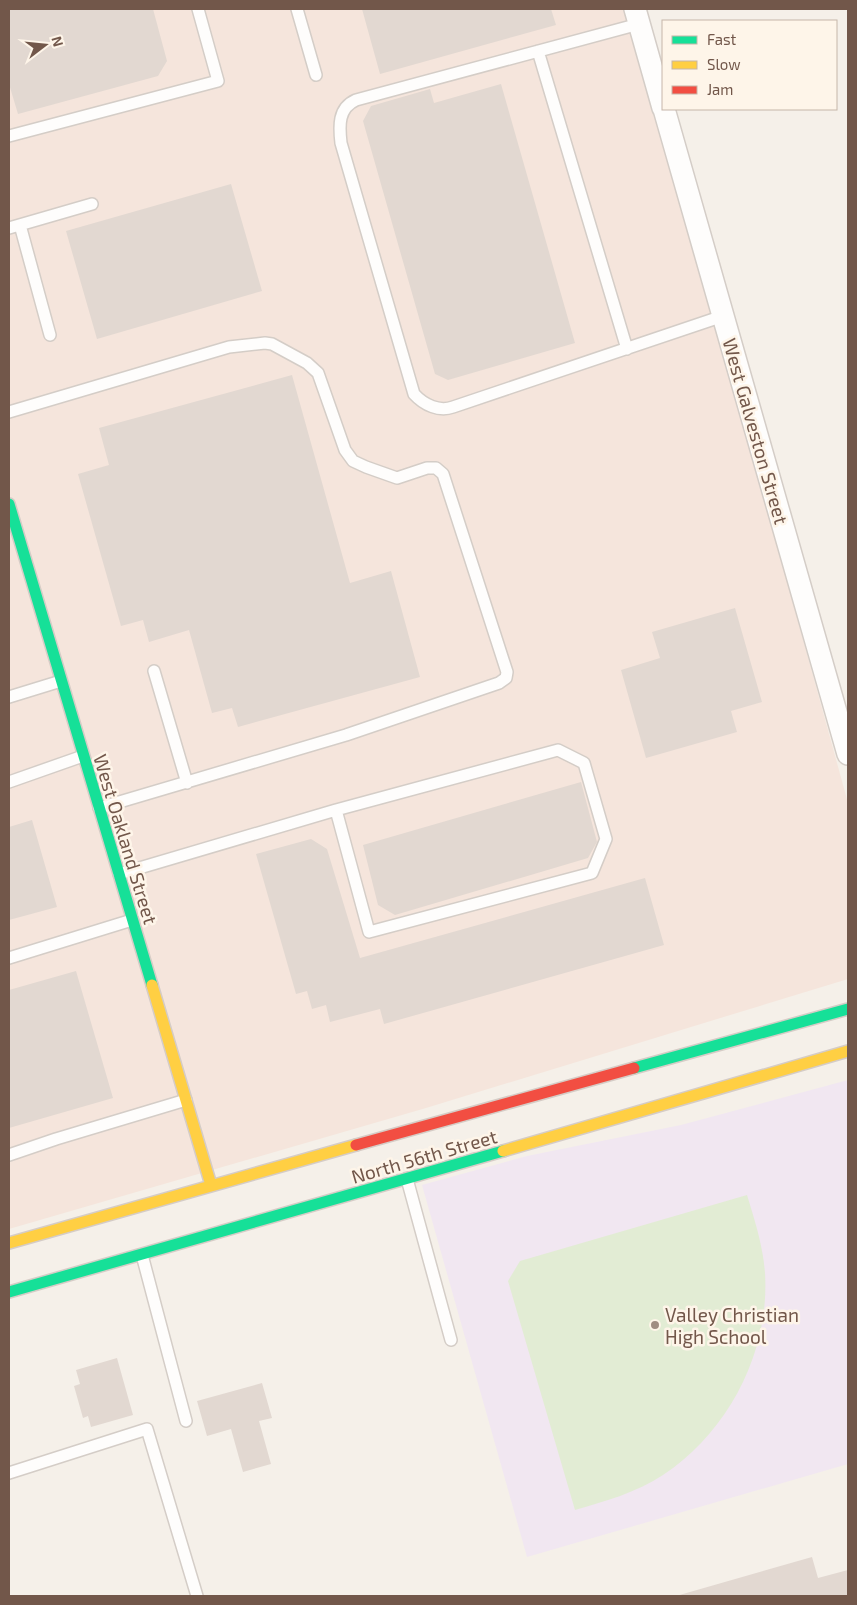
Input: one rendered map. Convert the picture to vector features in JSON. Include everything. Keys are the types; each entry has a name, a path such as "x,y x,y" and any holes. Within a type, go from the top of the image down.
{"main road":[{"name":"West Oakland Street","path":"9,504 211,1185"},
{"name":"North 56th Street","path":"9,1244 211,1185 848,1009"},
{"name":"North 56th Street","path":"9,1292 408,1179 848,1051"}],"street":[{"name":"West Galveston Street","path":"637,17 662,104"},
{"name":"West Galveston Street","path":"664,110 848,754"}],"lane":[{"path":"9,136 218,81 198,9"},
{"path":"297,9 316,75"},
{"path":"637,17 538,51 349,103 343,110 340,128 341,144 414,394 420,401 428,405 446,409 723,316"},
{"path":"538,51 627,349"},
{"path":"50,335 14,227 92,204"},
{"path":"9,412 229,347 265,342 288,351 307,363 318,373 345,450 353,461 396,478 427,468 436,468 443,474 508,672 506,678 499,684 358,732 98,808"},
{"path":"154,671 187,783"},
{"path":"9,696 61,681"},
{"path":"119,874 336,810 558,750 584,763 606,839 592,873 369,932 336,810"},
{"path":"9,782 83,756"},
{"path":"9,958 132,920"},
{"path":"9,1155 186,1100"},
{"path":"408,1179 451,1340"},
{"path":"142,1255 186,1421"},
{"path":"9,1473 148,1429 197,1596"}],"shaded area":[{"path":"9,9 630,9 848,803 848,979 426,1108 9,1229"},
{"name":"Valley Christian High School","path":"848,1080 848,1464 527,1557 422,1185 527,1156 681,1125"}],"green space":[{"path":"747,1195 762,1253 765,1273 765,1303 760,1332 752,1360 740,1388 725,1413 707,1436 686,1457 663,1475 631,1492 575,1510 508,1281 520,1261"}],"building":[{"path":"9,9 153,9 167,61 158,76 18,114 9,84"},
{"path":"362,9 551,9 556,25 380,74"},
{"path":"501,84 575,343 448,380 435,374 363,121 371,106 430,89 434,103"},
{"path":"231,184 262,291 97,339 66,231"},
{"path":"292,375 350,583 391,571 420,677 238,727 232,708 212,713 189,630 149,642 143,620 121,626 78,474 109,465 99,428"},
{"path":"735,608 762,702 731,711 737,732 646,758 621,670 660,658 652,632"},
{"path":"581,782 597,842 588,858 395,915 378,905 363,845"},
{"path":"32,820 57,907 9,920 9,827"},
{"path":"311,839 327,849 360,958 645,878 664,945 384,1024 380,1009 330,1022 326,1005 312,1009 307,991 296,994 256,854"},
{"path":"76,971 113,1098 9,1128 9,990"},
{"path":"117,1358 133,1415 91,1427 88,1416 83,1418 74,1386 80,1384 76,1370"},
{"path":"262,1383 272,1418 259,1421 271,1464 243,1472 231,1429 207,1436 197,1401"},
{"path":"812,1557 818,1578 848,1570 848,1596 676,1596"}],"traffic: fast":[{"path":"9,504 152,985"},
{"path":"634,1068 848,1009"},
{"path":"9,1292 503,1151"}],"traffic: slow":[{"path":"152,985 211,1185"},
{"path":"503,1151 848,1051"},
{"path":"9,1243 356,1145"}],"traffic: jam":[{"path":"356,1145 634,1068"}],"place":[{"name":"Valley Christian High School","path":"655,1325"}]}
